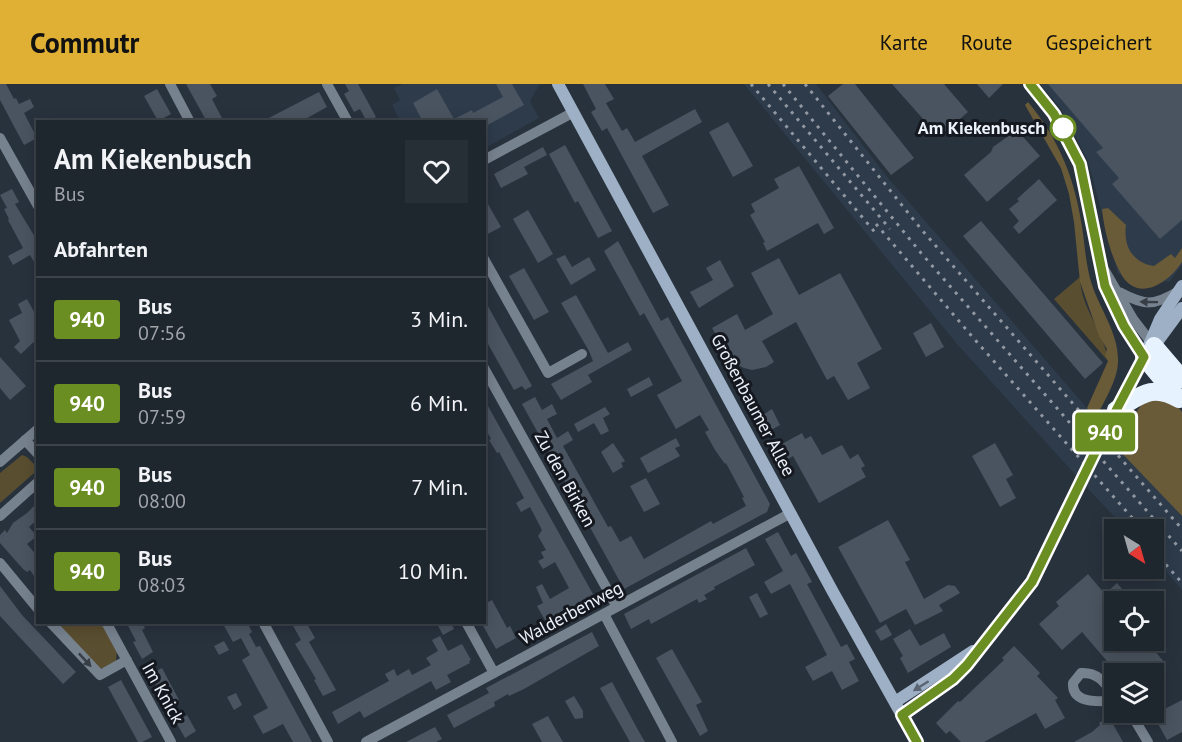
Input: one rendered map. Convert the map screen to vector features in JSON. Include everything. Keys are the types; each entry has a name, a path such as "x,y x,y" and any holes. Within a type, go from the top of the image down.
{"highway":[{"path":"1150,348 1182,380"},
{"path":"1150,348 1180,401"},
{"path":"1116,410 1150,392 1159,390 1180,401"}],"main road":[{"name":"Großenbaumer Allee","path":"558,84 917,742"},
{"path":"902,715 953,679 967,665 1006,617 1036,574 1116,410 1150,348 1160,319 1180,288"},
{"path":"1150,348 1182,308"},
{"path":"895,702 981,646"}],"street":[{"path":"170,84 189,120"},
{"path":"327,84 347,120"},
{"path":"1030,84 1054,114 1080,164 1105,286 1115,309 1150,348"},
{"path":"486,159 574,112"},
{"path":"0,138 36,202"},
{"path":"486,263 548,373 582,354"},
{"path":"1101,263 1150,348"},
{"path":"1118,291 1139,302 1149,303 1161,301 1180,288"},
{"name":"Zu den Birken","path":"486,372 617,607"},
{"path":"0,462 36,431"},
{"path":"25,440 36,452"},
{"path":"0,516 36,484"},
{"name":"Walderbenweg","path":"366,742 791,513"},
{"path":"0,563 36,606"},
{"path":"604,614 672,742"},
{"name":"Im Knick","path":"52,624 100,675 127,660"},
{"name":"Im Knick","path":"107,624 171,742"},
{"path":"264,624 328,742"},
{"path":"467,624 494,673"},
{"path":"1104,684 1096,675 1089,672 1081,673 1073,683 1075,694 1079,698 1086,701 1104,702"},
{"path":"1137,723 1148,742"}],"shaded area":[{"path":"403,84 540,84 530,101 539,118 486,147 486,120 400,120 392,105 400,100 394,88"},
{"path":"744,84 816,84 888,178 1087,408 1094,422 1182,516 1182,590 1164,569 1164,519 1117,519 957,344"},
{"path":"1040,84 1182,84 1182,265 1169,282 1118,274 1088,161 1061,109"},
{"path":"1028,102 1049,130 1070,176 1079,209 1090,278 1112,330 1117,349 1116,375 1094,422 1087,408 1108,361 1105,355 1107,349 1099,336 1080,282 1074,222 1061,168 1025,105"},
{"path":"1108,208 1126,225 1128,246 1140,261 1154,266 1171,254 1175,258 1182,248 1182,262 1169,277 1152,287 1143,289 1127,282 1116,265 1108,241 1102,209"},
{"path":"1080,277 1084,299 1102,340 1108,361 1054,299"},
{"path":"1146,398 1175,403 1182,412 1182,516 1114,445"},
{"path":"22,455 34,464 34,473 0,503 0,473"},
{"path":"57,624 102,624 117,651 116,661 99,668"}],"building":[{"path":"0,84 6,84 19,104 30,99 34,107 24,113 36,139 24,145 0,100"},
{"path":"186,84 210,84 217,96 212,99 223,120 206,120"},
{"path":"345,84 358,84 376,117 366,120 360,109 354,112 344,94 349,91"},
{"path":"496,84 512,84 524,105 486,126 486,120 422,120 413,103 437,89 454,119 472,110 473,113 503,97"},
{"path":"583,84 605,84 614,99 606,103 622,131 627,128 635,142 695,109 702,122 642,156 669,205 653,213 607,128 602,131 591,112 596,109"},
{"path":"843,84 855,84 914,158 891,175 828,96"},
{"path":"892,84 944,84 968,112 939,137"},
{"path":"977,84 1003,84 989,98"},
{"path":"1048,84 1182,84 1182,220 1160,239 1112,184 1119,178 1096,152 1103,148"},
{"path":"157,89 171,114 157,120 144,96"},
{"path":"319,92 327,107 304,120 265,120"},
{"path":"728,122 753,166 733,177 709,132"},
{"path":"1017,130 1040,156 987,202 964,175 991,152 993,147"},
{"path":"565,145 612,231 598,238 578,201 575,203 549,154"},
{"path":"543,147 547,155 524,167 528,174 501,188 494,174"},
{"path":"799,166 834,228 824,234 818,223 767,251 763,243 765,242 750,215 755,212 751,204 779,188 774,179"},
{"path":"1039,179 1057,200 1019,234 1013,227 1019,221 1009,209"},
{"path":"12,189 19,202 15,204 36,239 36,266 30,255 13,265 8,256 23,248 8,220 4,209 7,208 0,195"},
{"path":"486,201 501,227 486,235"},
{"path":"528,210 553,254 538,263 513,219"},
{"path":"981,221 1103,363 1085,379 963,236"},
{"path":"618,241 661,321 668,317 770,504 767,512 624,589 522,404 535,397 542,410 552,404 557,414 547,419 557,438 568,431 573,440 563,446 608,527 611,526 620,542 631,536 644,559 711,521 713,524 746,506 742,498 744,497 726,463 715,450 705,432 709,430 700,415 676,429 657,395 682,381 644,313 640,316 604,251"},
{"path":"565,255 572,267 589,257 596,270 571,285 556,259"},
{"path":"779,258 799,295 840,273 882,349 857,363 870,388 848,400 834,376 827,380 796,322 762,341 774,362 766,367 752,370 732,362 712,328 737,314 745,330 773,314 751,273"},
{"path":"720,260 734,286 699,308 690,292 713,280 706,268"},
{"path":"524,268 549,312 534,320 509,276"},
{"path":"576,295 608,353 628,342 632,350 588,375 592,382 561,400 551,384 593,361 561,303"},
{"path":"27,299 36,315 34,322 36,340 21,354 14,347 20,341 9,320 22,313 18,304"},
{"path":"486,303 532,386 525,390 522,386 514,390 486,341"},
{"path":"931,323 944,347 926,357 913,333"},
{"path":"0,357 26,386 10,400 0,388"},
{"path":"649,377 653,385 631,397 627,389"},
{"path":"486,403 593,594 592,598 546,622 537,606 543,603 536,587 542,584 550,599 569,588 555,562 543,569 538,561 544,558 541,552 546,550 538,536 542,530 530,507 521,512 516,503 524,498 499,452 497,453 489,440 491,439 486,430"},
{"path":"605,407 610,414 603,418 609,431 601,435 594,423 578,432 574,424"},
{"path":"772,409 780,425 766,433 758,418"},
{"path":"802,433 805,439 811,436 822,455 842,445 850,459 858,454 865,466 861,468 866,477 819,503 793,456 788,459 780,445"},
{"path":"676,438 680,446 675,448 680,456 648,473 640,458"},
{"path":"613,443 625,461 621,463 623,467 613,473 601,452"},
{"path":"995,443 1013,475 1006,479 1016,498 1000,507 972,456"},
{"path":"646,478 660,504 644,512 630,486"},
{"path":"36,504 36,521 29,527 36,537 27,544 36,555 36,579 30,570 27,572 23,569 0,543 0,535 5,530 7,533 13,523"},
{"path":"888,520 910,560 905,562 924,599 948,585 955,586 960,593 939,605 943,611 915,625 906,609 880,623 838,547"},
{"path":"778,532 791,556 796,553 812,582 807,584 841,647 847,644 855,659 849,662 859,681 842,690 832,671 813,681 805,667 827,655 790,584 771,594 764,582 783,571 765,539"},
{"path":"746,548 755,565 714,587 715,589 704,595 707,599 699,603 697,599 651,624 649,619 631,629 624,614"},
{"path":"1088,574 1104,593 1104,651 1155,651 1166,664 1164,666 1164,663 1109,663 1082,632 1062,650 1039,624 1059,606 1056,602"},
{"path":"1117,583 1124,591 1108,591"},
{"path":"0,586 22,615 76,672 63,684 0,616"},
{"path":"757,593 768,614 760,618 749,597"},
{"path":"492,600 507,628 510,626 516,638 496,649 482,624 486,624 486,603"},
{"path":"127,624 143,624 145,628 142,630 153,652 142,659 133,642 136,641"},
{"path":"223,624 248,624 252,632 249,634 256,647 260,646 312,742 293,742 283,724 263,734 253,716 268,708 242,660 250,655 241,638 233,642"},
{"path":"292,624 307,624 315,638 309,642 336,690 323,696 314,680 316,679 295,644 301,640"},
{"path":"437,624 452,624 454,629 443,635"},
{"path":"886,624 892,635 881,641 875,631"},
{"path":"910,629 920,646 944,633 951,647 908,673 900,658 903,656 893,639"},
{"path":"592,632 599,646 524,689 509,696 508,694 494,702 495,706 454,728 447,715 489,693 486,688"},
{"path":"440,636 448,651 462,644 471,660 470,663 447,675 451,682 436,690 431,681 364,718 360,711 338,724 332,712 389,681 385,674 394,669 397,676 409,669 412,675 431,665 426,658 438,651 432,640"},
{"path":"224,641 229,650 219,655 214,646"},
{"path":"1014,646 1040,673 1037,676 1058,698 1055,700 1065,718 1045,729 1036,713 984,742 961,742 950,731 946,734 936,723 1004,660 1002,658"},
{"path":"672,649 702,702 696,705 708,731 700,736 656,658"},
{"path":"162,668 179,700 167,706 150,674"},
{"path":"121,680 152,737 142,742 138,742 108,687"},
{"path":"612,682 645,742 630,742 613,712 600,688"},
{"path":"236,693 242,705 234,710 227,697"},
{"path":"574,696 583,711 583,718 575,719 565,701"},
{"path":"1182,700 1182,732 1167,740 1157,723 1164,723 1164,709"},
{"path":"187,715 196,731 185,738 176,722"},
{"path":"548,716 563,742 542,742 532,724"},
{"path":"1104,720 1104,723 1112,723 1123,742 1074,742 1092,732 1100,725 1099,723"},
{"path":"435,727 442,739 436,742 406,742"}],"railway":[{"path":"751,84 878,236"},
{"path":"768,84 890,229"},
{"path":"783,84 921,253 1182,551"},
{"path":"805,84 921,229 1182,529"},
{"path":"876,224 1133,519"},
{"path":"1164,562 1182,583"}],"bus line":[{"name":"940","path":"917,742 902,715 953,679 967,665 1032,582 1144,357 1124,326 1105,286 1080,164 1069,138 1054,114 1030,84"}],"place":[{"name":"Am Kiekenbusch","path":"1063,128"}]}
